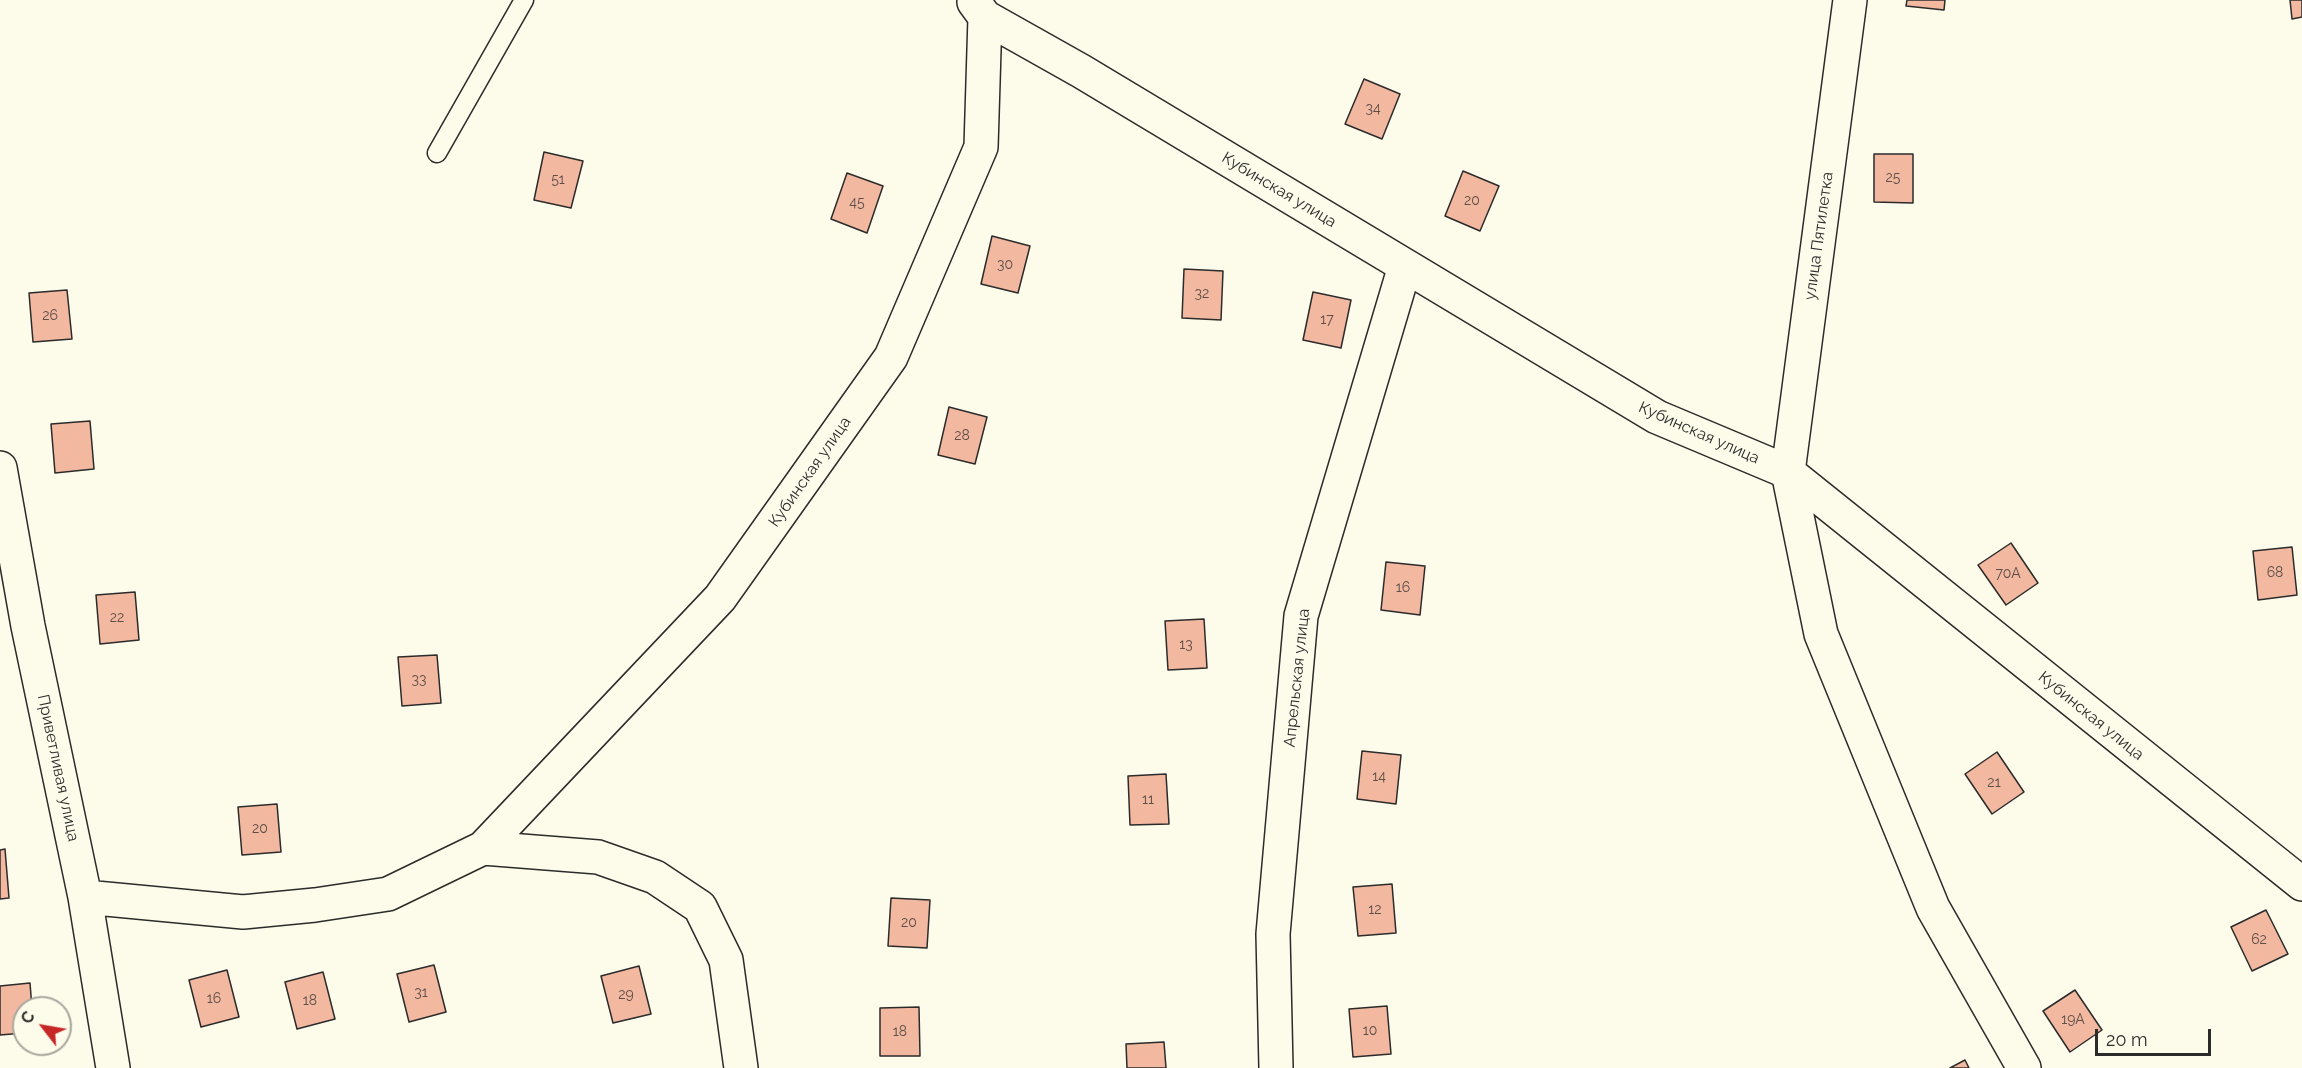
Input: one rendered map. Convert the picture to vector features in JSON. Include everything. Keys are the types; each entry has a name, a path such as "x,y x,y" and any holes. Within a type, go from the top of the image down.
{"street":[{"name":"улица Пятилетка","path":"1850,0 1788,472 1821,634 1933,908 2024,1068"},
{"name":"Кубинская улица","path":"979,8 1657,417 1788,472 2302,884"},
{"name":"Кубинская улица","path":"483,848 720,598 891,357 981,147 979,8"},
{"name":"Апрельская улица","path":"1276,1068 1274,934 1301,616 1405,266"},
{"name":"Приветливая улица","path":"0,468 14,627 85,897 113,1068"},
{"path":"85,897 243,912 315,905 388,894 483,848 598,857 655,877 700,907 726,960 741,1068"}],"lane":[{"path":"437,153 524,0"}],"building":[{"path":"1907,0 1945,0 1944,10 1906,6"},
{"path":"2290,0 2302,0 2302,17 2292,19"},
{"path":"1364,79 1400,94 1382,139 1345,124"},
{"path":"544,152 583,161 571,208 534,200"},
{"path":"1874,154 1913,154 1913,203 1874,202"},
{"path":"1463,171 1499,186 1480,231 1445,216"},
{"path":"847,173 883,186 867,233 831,219"},
{"path":"992,236 1030,246 1018,293 981,284"},
{"path":"1184,269 1223,271 1221,320 1182,318"},
{"path":"67,290 72,339 33,342 29,293"},
{"path":"1313,292 1351,300 1341,348 1303,340"},
{"path":"949,407 987,417 975,464 938,455"},
{"path":"90,421 94,469 55,473 51,424"},
{"path":"2011,543 2038,583 2006,605 1978,565"},
{"path":"2292,547 2297,595 2258,600 2253,551"},
{"path":"1386,562 1425,566 1420,615 1381,610"},
{"path":"135,592 139,640 100,644 96,595"},
{"path":"1204,619 1207,668 1168,670 1165,621"},
{"path":"437,655 441,703 402,706 398,657"},
{"path":"1362,751 1401,755 1396,804 1357,799"},
{"path":"1997,752 2024,792 1992,814 1965,774"},
{"path":"1166,774 1169,824 1130,825 1128,776"},
{"path":"277,804 281,852 242,855 238,807"},
{"path":"5,849 9,898 0,899 0,850"},
{"path":"1392,884 1396,933 1358,936 1353,887"},
{"path":"891,898 930,900 927,948 888,946"},
{"path":"2266,910 2288,954 2252,971 2231,927"},
{"path":"434,965 446,1012 409,1022 397,974"},
{"path":"639,966 651,1014 613,1023 601,976"},
{"path":"227,970 239,1017 201,1027 189,980"},
{"path":"323,972 335,1019 297,1029 285,982"},
{"path":"30,983 31,996 12,996 12,1034 0,1035 0,986"},
{"path":"2075,990 2102,1030 2070,1052 2043,1011"},
{"path":"1387,1006 1391,1054 1353,1057 1349,1009"},
{"path":"919,1007 920,1056 880,1056 880,1008"},
{"path":"1164,1042 1166,1068 1127,1068 1126,1044"},
{"path":"1965,1060 1969,1068 1950,1068"}]}
